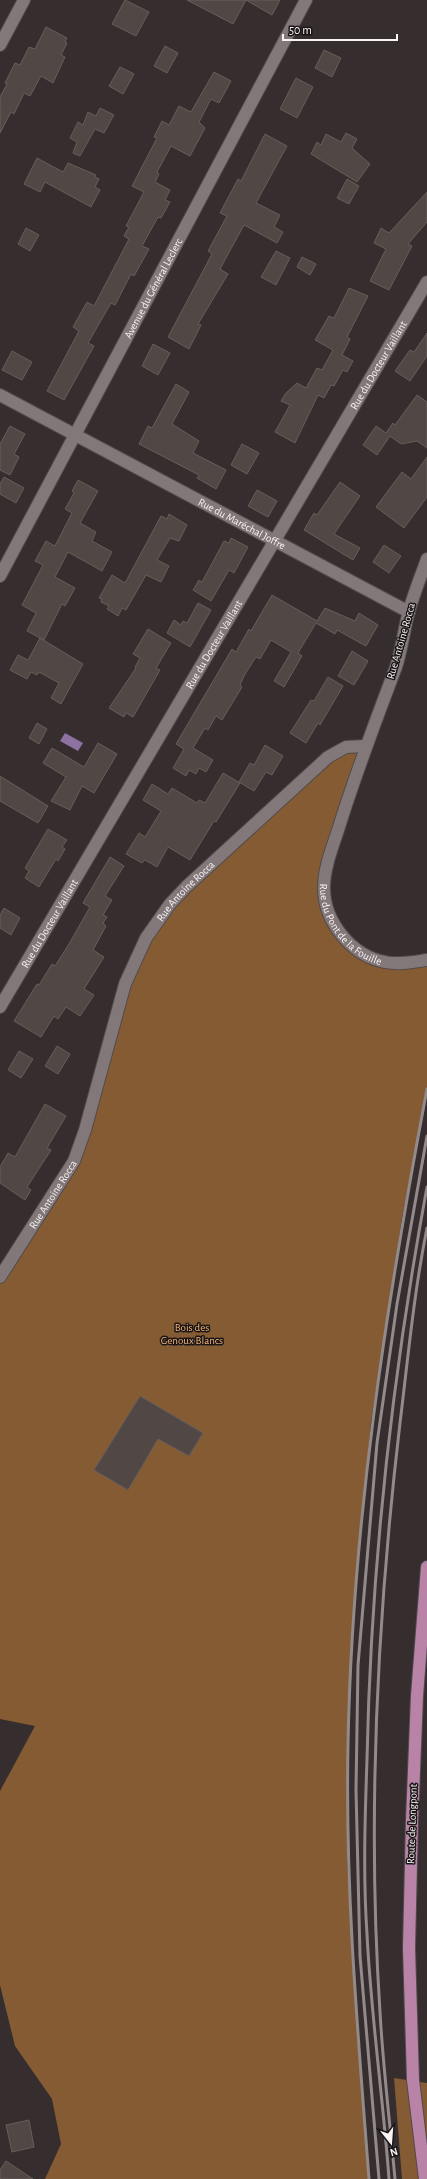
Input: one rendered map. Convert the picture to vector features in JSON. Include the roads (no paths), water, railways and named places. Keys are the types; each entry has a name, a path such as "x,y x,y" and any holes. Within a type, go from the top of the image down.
{"main road":[{"name":"Route de Longpont","path":"425,2179 413,2080 409,1948 417,1696 427,1568"}],"street":[{"path":"0,45 24,0"},
{"name":"Avenue du Général Leclerc","path":"0,576 306,0"},
{"name":"Rue du Docteur Vaillant","path":"0,1007 427,282"},
{"name":"Rue du Maréchal Joffre","path":"0,395 409,612"},
{"name":"Rue Antoine Rocca","path":"0,1277 74,1161 85,1130 125,984 136,955 157,920 170,904 206,868 328,757 346,747 366,746 396,665 409,612 427,559"},
{"name":"Rue du Pont de la Fouille","path":"366,746 325,876 326,903 331,916 344,938 366,956 386,963 400,964 427,960"}],"railway":[{"path":"369,2179 353,1962 348,1854 348,1745 351,1662 356,1580 374,1416 398,1252 427,1089"},
{"path":"379,2179 360,1956 356,1790 358,1665 377,1443 397,1304 427,1136"},
{"path":"389,2179 371,1995 366,1912 365,1825 369,1687 373,1615 385,1472 403,1329 427,1187"},
{"path":"395,2179 383,2053 376,1938 374,1864 376,1717 385,1570 392,1496 418,1276 427,1228"}],"park label":[{"name":"Bois des Genoux Blancs","path":"192,1333"}]}
